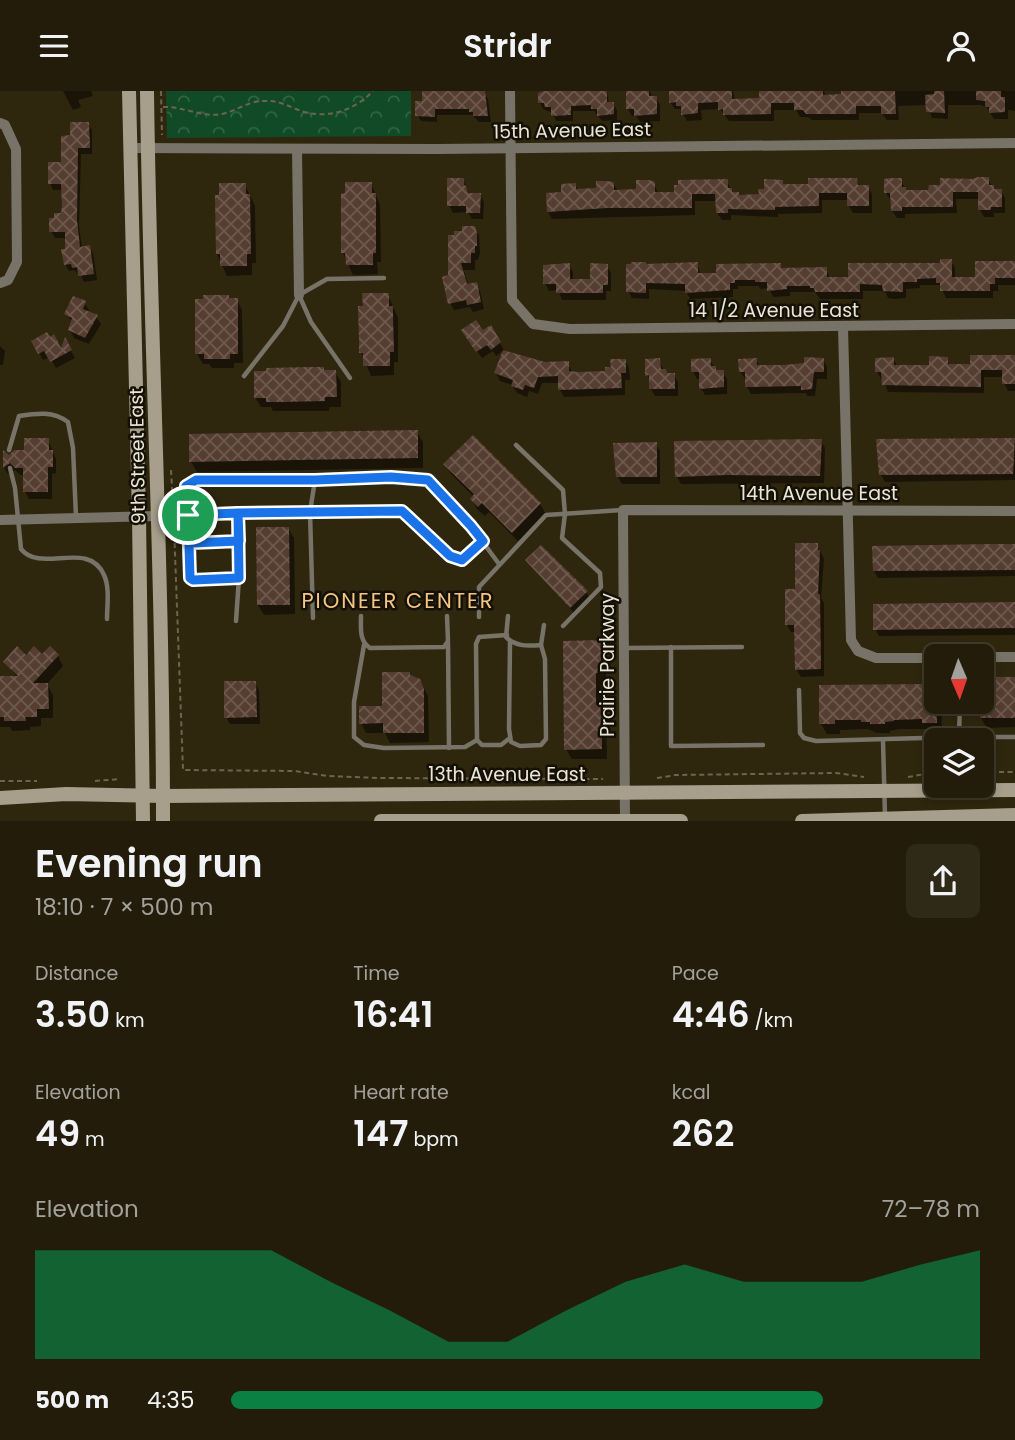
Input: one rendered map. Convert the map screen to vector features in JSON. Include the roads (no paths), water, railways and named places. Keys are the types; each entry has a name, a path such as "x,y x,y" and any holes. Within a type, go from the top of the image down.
{"main road":[{"name":"9th Street East","path":"128,91 139,516 143,821"},
{"name":"9th Street East","path":"147,91 155,149 157,516 162,618 163,821"},
{"name":"13th Avenue East","path":"0,798 66,794 163,796 625,793 884,784 1015,790"},
{"path":"802,821 1015,815"},
{"path":"381,821 681,821"}],"street":[{"path":"510,91 511,149"},
{"path":"0,123 5,125 16,149 17,261 8,280 0,283"},
{"name":"15th Avenue East","path":"130,148 511,149 1015,143"},
{"path":"297,149 299,295"},
{"name":"14 1/2 Avenue East","path":"511,149 512,300 533,324 570,329 1015,324"},
{"path":"843,327 851,639 858,652 876,658 924,657"},
{"name":"14th Avenue East","path":"623,510 1015,511"},
{"name":"Prairie Parkway","path":"623,510 625,820"},
{"path":"0,520 157,516"},
{"path":"994,657 1015,657"}],"lane":[{"path":"244,376 283,326 299,295 327,279 384,278"},
{"path":"299,295 311,322 350,378"},
{"path":"9,450 19,417 38,413 58,415 68,422 73,448 76,518"},
{"path":"516,445 563,490 565,514 562,538 600,573 601,587 563,626"},
{"path":"10,468 15,488 19,545 24,554 40,558 82,558 94,562 106,582 107,619"},
{"path":"188,515 186,486 196,480 391,477 428,480 471,526 499,564"},
{"path":"313,618 310,512 315,480"},
{"path":"479,618 479,587 546,515 623,510"},
{"path":"157,516 402,511 450,556 462,560 483,541"},
{"path":"236,621 239,578 238,513"},
{"path":"239,541 189,545 191,580 239,578"},
{"path":"360,616 364,645 354,702 354,737 364,745 384,748 464,747 477,740"},
{"path":"447,616 449,748"},
{"path":"508,616 510,737 511,742 520,746 541,745 546,739 545,659 541,645 544,625"},
{"path":"507,635 479,637 476,644 477,740 482,745 501,745 510,737"},
{"path":"364,645 370,648 437,648 444,647 448,641"},
{"path":"510,642 541,645"},
{"path":"671,647 671,746 763,745"},
{"path":"625,648 742,647"},
{"path":"799,690 800,733 804,738 816,741 924,738"},
{"path":"994,737 1015,737"},
{"path":"883,740 885,820"}],"district":[{"name":"PIONEER CENTER","path":"398,601"}]}
